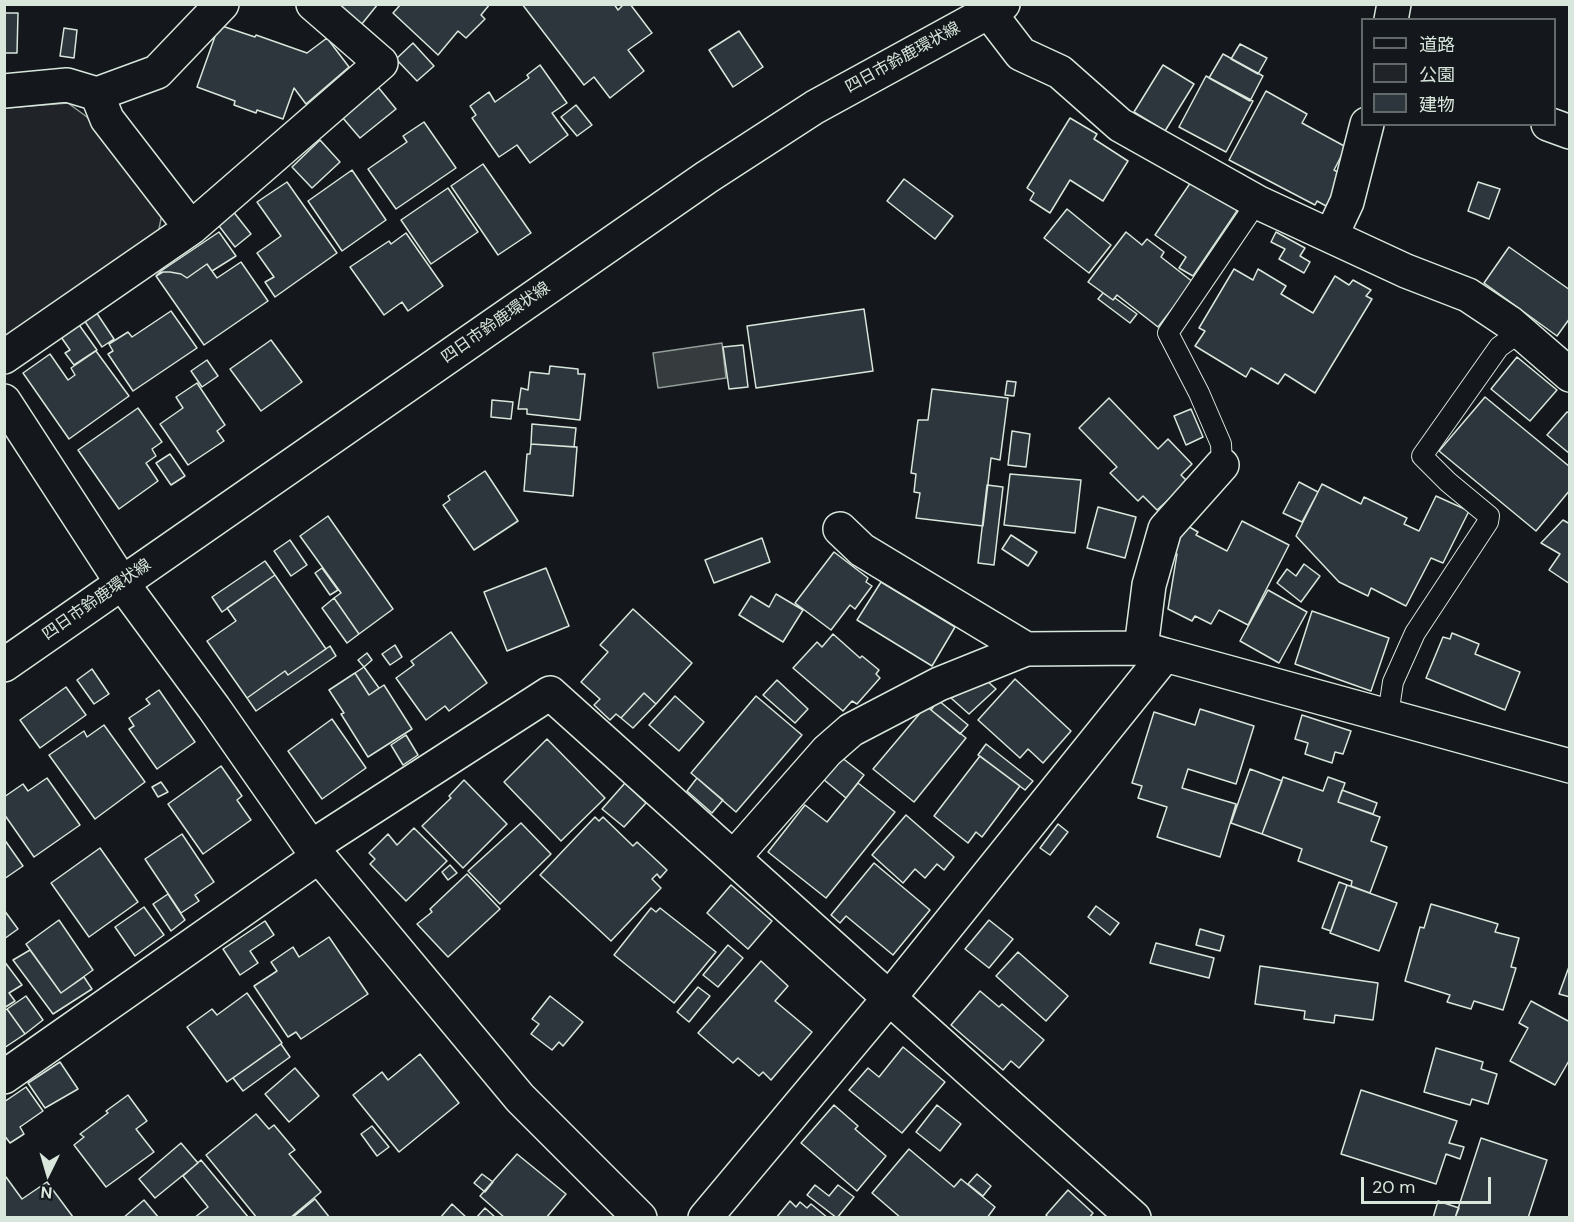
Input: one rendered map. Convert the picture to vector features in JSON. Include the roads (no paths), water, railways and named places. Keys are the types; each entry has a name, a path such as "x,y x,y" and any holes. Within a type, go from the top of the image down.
{"street":[{"path":"4,91 67,85 97,94 157,72 222,4"},
{"path":"4,357 191,228 381,63 313,4"},
{"path":"995,8 1021,54 1060,72 1120,125 1257,202 1406,272 1468,295 1510,323 1569,375"},
{"name":"四日市鈴鹿環状線","path":"4,665 707,177 816,107 995,8"},
{"path":"97,94 107,118 191,228"},
{"path":"1331,236 1347,202 1366,126"},
{"path":"1553,126 1569,132"},
{"path":"4,401 122,583 214,708 315,852 520,1098 640,1218"},
{"path":"705,1218 890,997 1153,652 1149,585 1165,529 1222,465"},
{"path":"840,529 862,550 1026,649"},
{"path":"734,857 827,751 852,730 939,684 1026,649 1153,652 1569,766"},
{"path":"4,1077 315,852 550,693 1134,1218"}],"lane":[{"path":"1222,465 1221,444 1168,333 1257,202"},
{"path":"1389,715 1393,682 1415,633 1488,522 1489,516 1448,482 1422,456 1499,347 1520,332"}]}
